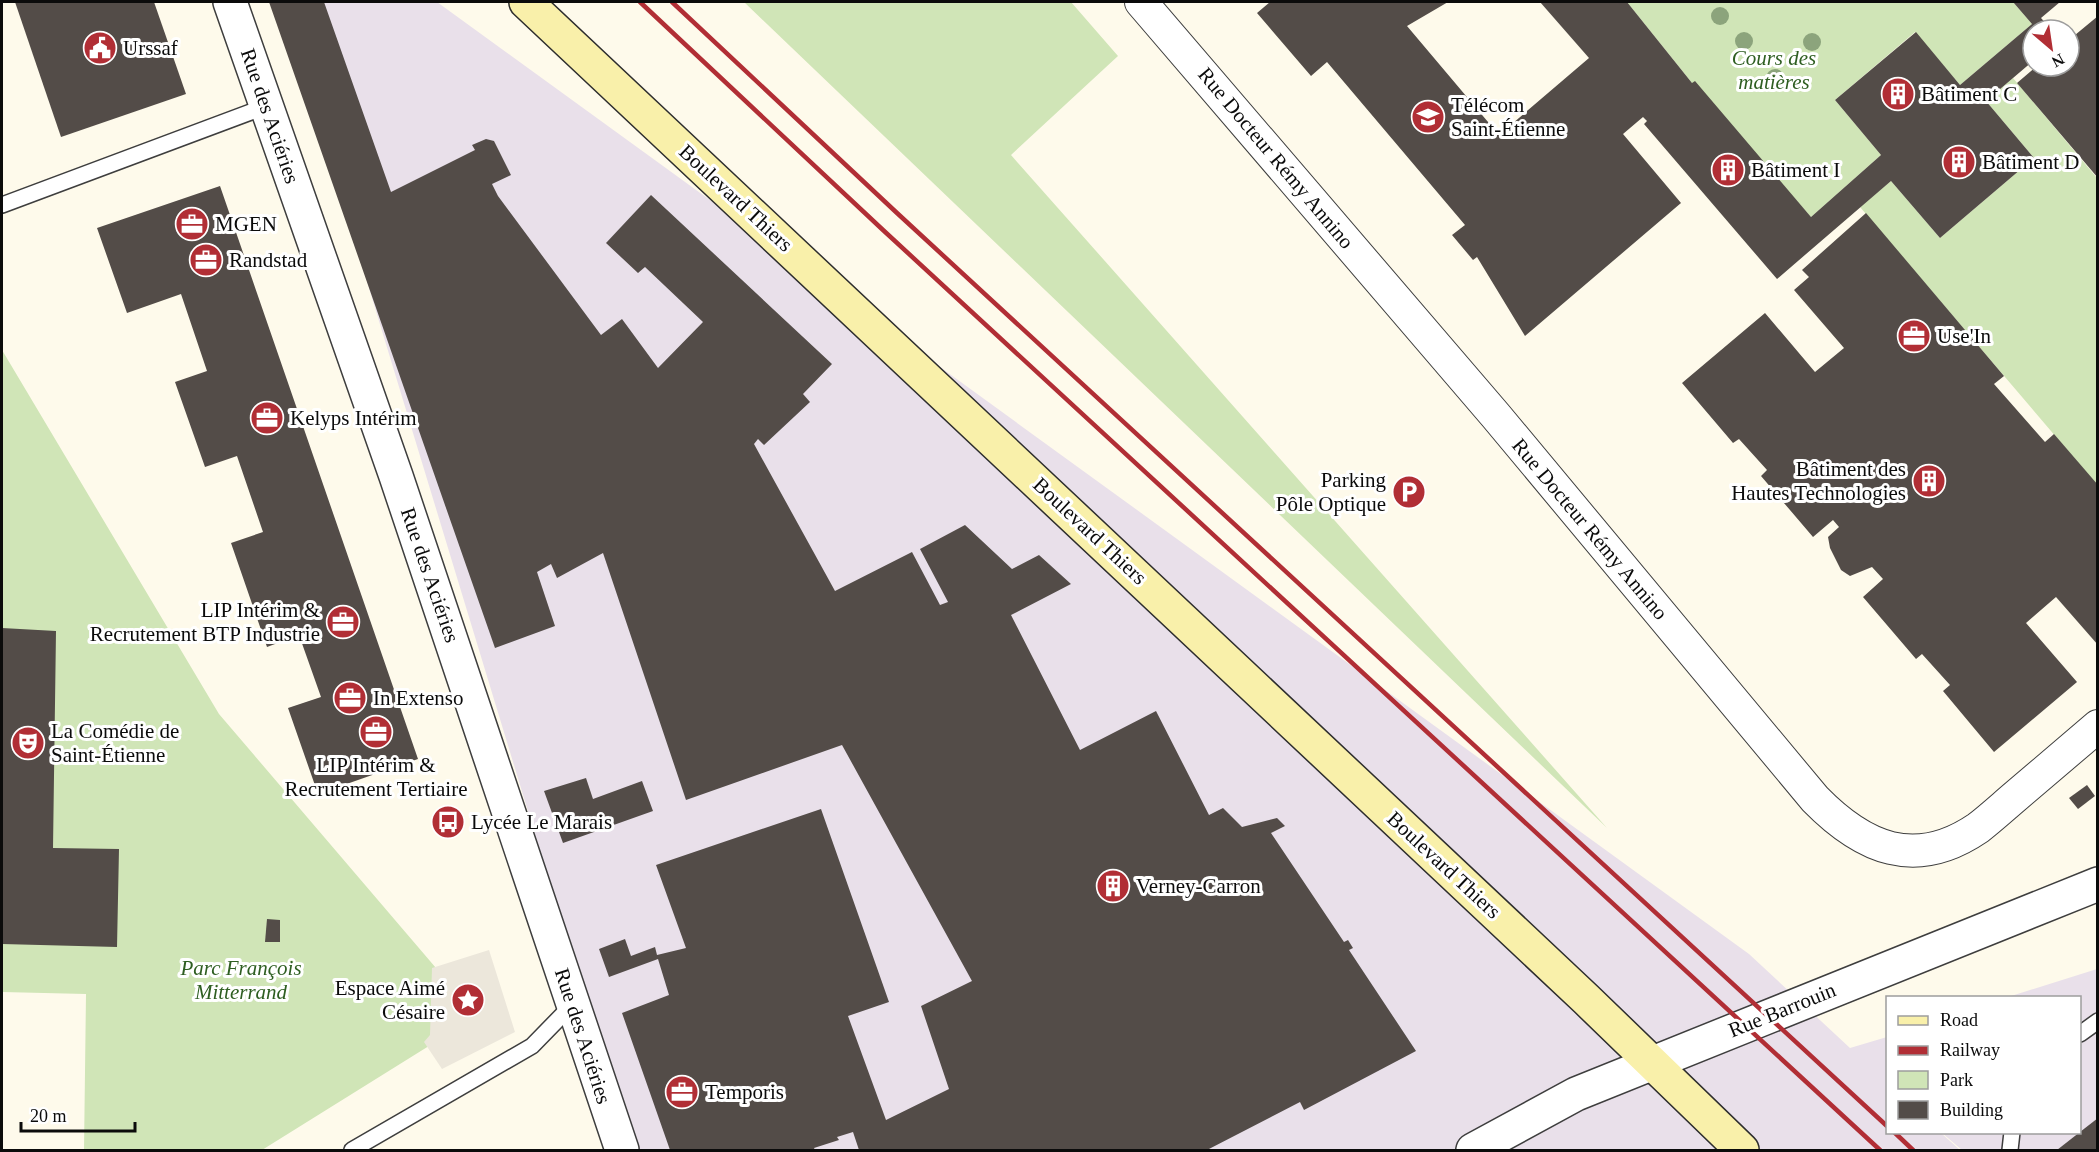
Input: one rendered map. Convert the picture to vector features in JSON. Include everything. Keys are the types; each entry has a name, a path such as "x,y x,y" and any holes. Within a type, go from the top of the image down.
{"main road":[{"name":"Boulevard Thiers","path":"526,2 1653,1062 1742,1150"}],"street":[{"name":"Rue des Aciéries","path":"230,2 465,677 622,1150"},
{"name":"Rue Docteur Rémy Annino","path":"1141,2 1496,416 1815,799 1838,823 1872,843 1896,851 1923,851 1954,840 1977,828 2097,726"},
{"name":"Rue Barrouin","path":"1473,1150 1576,1094 2097,884"}],"lane":[{"path":"2,205 267,106"},
{"path":"352,1150 532,1047 572,1005"},
{"path":"2081,1033 2097,1021"},
{"path":"2010,1150 2012,1134"}],"shaded area":[{"path":"282,2 437,2 1749,954 1850,1048 1886,1037 1886,1134 1942,1134 1960,1150 631,1150"},
{"name":"Espace Aimé Césaire","path":"489,950 515,1032 442,1069 424,1042 430,1035 432,968"},
{"path":"2097,969 2097,1150 1962,1150 1943,1134 2081,1134 2081,996 2011,996"}],"green space":[{"path":"744,2 1071,2 1118,56 1011,155 1607,828"},
{"name":"Cours des matières","path":"1627,2 2013,2 2027,18 2021,18 2021,33 1960,85 1915,32 1835,100 1881,155 1811,217 1692,83"},
{"path":"2013,78 2097,178 2097,485 1860,207 1891,181 1940,238 2034,158 1986,101"},
{"name":"Parc François Mitterrand","path":"2,350 219,714 477,1016 262,1150 84,1150 86,994 2,992"}],"building":[{"name":"Urssaf","path":"15,2 154,2 186,94 61,137"},
{"path":"269,2 324,2 391,192 475,150 472,145 486,139 494,141 511,175 492,184 498,196 601,335 622,319 658,368 703,322 645,267 638,273 606,243 651,195 832,364 803,394 810,402 764,445 758,439 754,444 835,591 912,552 940,605 948,602 920,549 965,525 1012,569 1039,555 1071,584 1011,615 1080,750 1156,711 1209,815 1223,808 1242,827 1277,818 1285,826 1271,833 1344,942 1348,940 1353,948 1349,950 1416,1051 1304,1110 1300,1102 1207,1150 859,1150 853,1132 837,1137 839,1140 814,1148 815,1150 670,1150 622,1013 669,995 658,959 609,977 599,949 625,939 631,956 655,947 657,955 686,948 656,865 821,809 889,1002 848,1016 886,1120 949,1089 921,1006 972,981 842,745 686,800 603,553 557,578 551,564 537,572 555,626 495,648"},
{"path":"1270,2 1448,2 1407,26 1499,135 1589,58 1540,2 1627,2 1692,83 1695,81 1811,217 1881,155 1835,100 1916,32 1960,85 2021,33 2021,71 1986,101 2034,158 1940,238 1891,181 1777,279 1644,124 1647,121 1643,117 1623,134 1681,203 1525,336 1477,257 1473,260 1452,235 1465,225 1327,62 1311,76 1257,13"},
{"path":"2013,2 2060,2 2041,18 2027,18"},
{"path":"2098,16 2098,178 2017,83 2023,78 2081,78 2081,30"},
{"path":"220,186 418,759 318,794 288,708 321,697 299,635 267,647 231,543 263,532 237,456 205,467 175,382 207,371 181,294 127,313 97,228"},
{"name":"Bâtiment des Hautes Technologies","path":"1866,213 2004,376 1994,384 2045,442 2054,434 2098,485 2098,645 2056,597 2026,623 2077,682 1994,752 1943,691 1950,685 1922,654 1916,659 1863,597 1883,579 1872,567 1850,576 1841,570 1830,548 1828,537 1839,527 1833,520 1813,537 1761,476 1767,470 1739,439 1733,443 1682,383 1765,313 1815,372 1844,348 1794,290 1809,277 1802,270"},
{"name":"La Comédie de Saint-Étienne","path":"2,628 56,631 53,848 119,849 117,947 2,944"},
{"path":"586,778 593,799 642,781 653,811 563,843 544,791"},
{"path":"2087,785 2095,796 2078,809 2069,798"},
{"path":"447,810 455,832 447,834 440,813"},
{"path":"267,919 280,920 280,942 265,942"},
{"path":"2098,1118 2098,1150 2057,1150 2077,1134 2081,1134 2081,1131"}],"railway":[{"path":"640,2 883,230 1880,1150"},
{"path":"672,2 897,213 1886,1125"},
{"path":"1896,1134 1913,1150"}],"place":[{"name":"Urssaf","path":"100,48"},
{"name":"Bâtiment C","path":"1898,94"},
{"name":"Télécom Saint-Étienne","path":"1428,117"},
{"name":"Bâtiment D","path":"1959,162"},
{"name":"Bâtiment I","path":"1728,170"},
{"name":"MGEN","path":"192,224"},
{"name":"Randstad","path":"206,260"},
{"name":"Use'In","path":"1914,336"},
{"name":"Kelyps Intérim","path":"267,418"},
{"name":"Bâtiment des Hautes Technologies","path":"1929,481"},
{"name":"Parking Pôle Optique","path":"1409,492"},
{"name":"LIP Intérim & Recrutement BTP Industrie","path":"343,622"},
{"name":"In Extenso","path":"350,698"},
{"name":"LIP Intérim & Recrutement Tertiaire","path":"376,732"},
{"name":"La Comédie de Saint-Étienne","path":"28,743"},
{"name":"Lycée Le Marais","path":"448,822"},
{"name":"Verney-Carron","path":"1113,886"},
{"name":"Espace Aimé Césaire","path":"468,1000"},
{"name":"Temporis","path":"682,1092"}]}
